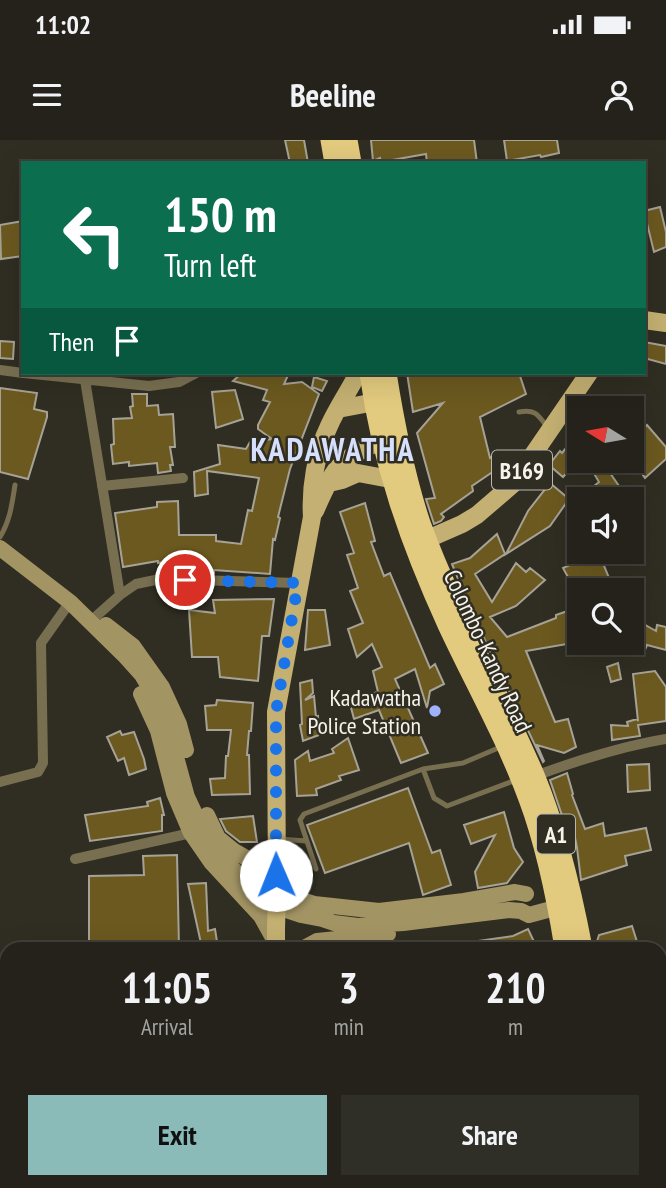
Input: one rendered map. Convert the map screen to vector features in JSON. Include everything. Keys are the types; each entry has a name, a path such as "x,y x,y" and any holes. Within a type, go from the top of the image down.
{"highway":[{"path":"330,140 334,161"},
{"path":"348,140 352,161"},
{"name":"Colombo-Kandy Road","path":"370,375 382,401 390,437 409,479 421,522 420,543 447,625 505,745 551,816 561,885 581,942"},
{"name":"Colombo-Kandy Road","path":"382,401 387,375"},
{"name":"Colombo-Kandy Road","path":"390,437 390,479 420,543 457,605 528,777"},
{"name":"Colombo-Kandy Road","path":"564,942 566,905"}],"main road":[{"path":"646,320 666,323"},
{"path":"312,517 311,501 320,450 328,428 357,375"},
{"name":"B169","path":"420,543 477,515 513,484 588,375"},
{"path":"338,409 382,401"},
{"path":"276,940 276,712 312,517 339,466 390,437"},
{"path":"329,483 358,473 390,479"},
{"path":"0,548 81,611 142,676 167,724 187,797 209,844 239,875 283,909 334,923 358,926 509,910 529,915"},
{"path":"81,611 125,668 146,701 158,731 174,793 191,833 212,862 261,916 276,940"},
{"path":"81,611 100,621 134,646 162,687 179,724 198,798 218,838 295,898 314,904 379,911 515,892 526,894"},
{"path":"322,919 378,918 450,911 517,901 526,894 561,885"},
{"path":"317,942 479,924 566,905"}],"street":[{"path":"0,370 21,373"},
{"path":"41,375 149,386 179,382 192,375"},
{"path":"86,380 120,594"},
{"path":"102,485 183,478"},
{"path":"0,782 38,772 43,763 41,643 81,611 136,584 160,579 298,583"},
{"path":"528,777 650,741 666,739"},
{"path":"75,859 191,833"}],"lane":[{"path":"519,412 535,412 550,430"},
{"path":"0,537 12,508 15,485"},
{"path":"316,869 300,820 304,814 423,769 463,763 505,745"},
{"path":"423,769 434,798 447,806 528,777"},
{"path":"275,839 306,841"}],"building":[{"path":"285,140 304,140 308,161 290,161"},
{"path":"371,140 474,140 477,161 427,161 426,154 373,161"},
{"path":"504,140 557,140 559,153 507,161"},
{"path":"660,207 666,232 666,247 654,252 646,219 646,210"},
{"path":"21,221 21,256 1,259 0,225"},
{"path":"0,341 14,342 13,359 0,358"},
{"path":"646,342 666,346 666,364 646,359"},
{"path":"240,375 288,375 284,384 302,382 319,394 290,469 275,540 273,539 270,574 186,570 186,559 123,567 115,513 157,507 157,502 178,501 179,535 216,535 216,541 241,544 248,510 252,511 259,478 207,471 208,494 195,496 194,472 220,464 218,445 246,449 250,442 272,439 258,429 270,402 263,400 267,390 233,381"},
{"path":"407,375 520,375 526,394 480,417 490,458 492,457 497,469 472,486 473,491 441,514 444,517 434,524 426,499 435,498 417,433 443,403 413,412"},
{"path":"314,377 327,381 322,391 312,387"},
{"path":"0,388 37,393 34,409 47,412 28,479 0,472"},
{"path":"235,390 243,419 216,428 212,392"},
{"path":"132,394 147,394 147,406 158,405 159,415 173,414 175,447 170,447 173,465 170,465 171,471 158,473 157,463 129,466 129,462 113,464 113,419 132,418"},
{"path":"647,425 666,447 666,459 645,478 641,473 644,473 644,428"},
{"path":"567,447 567,472 563,477 549,465 560,451 562,453"},
{"path":"594,473 610,473 620,487 593,487 599,482"},
{"path":"550,483 567,497 567,502 550,526 506,554 528,511"},
{"path":"365,503 375,541 371,542 384,576 390,573 430,668 435,664 444,684 430,691 427,708 415,669 395,679 428,753 401,763 379,710 354,719 349,700 378,692 373,671 382,667 372,644 357,657 348,629 363,623 350,591 358,588 347,555 354,553 340,512"},
{"path":"497,534 505,554 475,574 492,602 516,563 526,572 530,568 545,580 516,606 490,617 507,637 567,611 567,644 526,651 555,722 568,719 576,747 564,753 537,745 543,762 472,613 452,564 470,558"},
{"path":"572,564 603,564 609,578 568,578 563,568"},
{"path":"274,599 269,636 262,636 258,681 220,677 218,657 192,657 189,610 215,613 213,600"},
{"path":"308,610 325,610 330,645 305,650"},
{"path":"644,624 656,631 657,625 666,627 666,650 647,645 644,652"},
{"path":"618,663 621,679 611,682 607,667"},
{"path":"655,671 666,687 666,721 638,725 640,736 612,740 611,725 628,726 627,722 638,721 633,674"},
{"path":"312,680 313,693 305,700 314,696 319,735 303,741 300,725 300,683"},
{"path":"217,700 253,703 247,755 250,794 212,795 210,779 225,778 231,730 207,730 205,706 216,705"},
{"path":"120,731 122,735 134,732 146,769 129,775 124,758 118,761 107,737"},
{"path":"348,738 359,770 339,776 341,780 316,789 317,795 297,796 295,760 308,751 310,761 334,753 332,749"},
{"path":"649,764 650,790 628,792 627,765"},
{"path":"567,773 585,829 603,823 605,836 646,828 651,850 625,856 627,865 581,880 573,827 567,830 550,780"},
{"path":"408,788 432,853 440,850 451,885 423,895 409,843 325,873 307,825"},
{"path":"160,798 164,815 162,831 90,841 85,815 148,806 147,802"},
{"path":"504,812 514,848 523,862 507,883 478,888 475,872 495,835 471,844 464,825"},
{"path":"253,816 257,842 240,842 226,831 220,819"},
{"path":"177,855 179,942 89,942 89,876 144,875 143,856"},
{"path":"206,883 208,931 215,929 217,942 201,942 188,884"},
{"path":"632,926 637,942 597,942 599,935"},
{"path":"528,929 534,942 470,942 513,936"}],"place":[{"name":"Kadawatha Police Station","path":"435,711"}],"district":[{"name":"KADAWATHA","path":"333,449"}],"route":[{"path":"185,580 298,583 276,712 276,875"}]}
